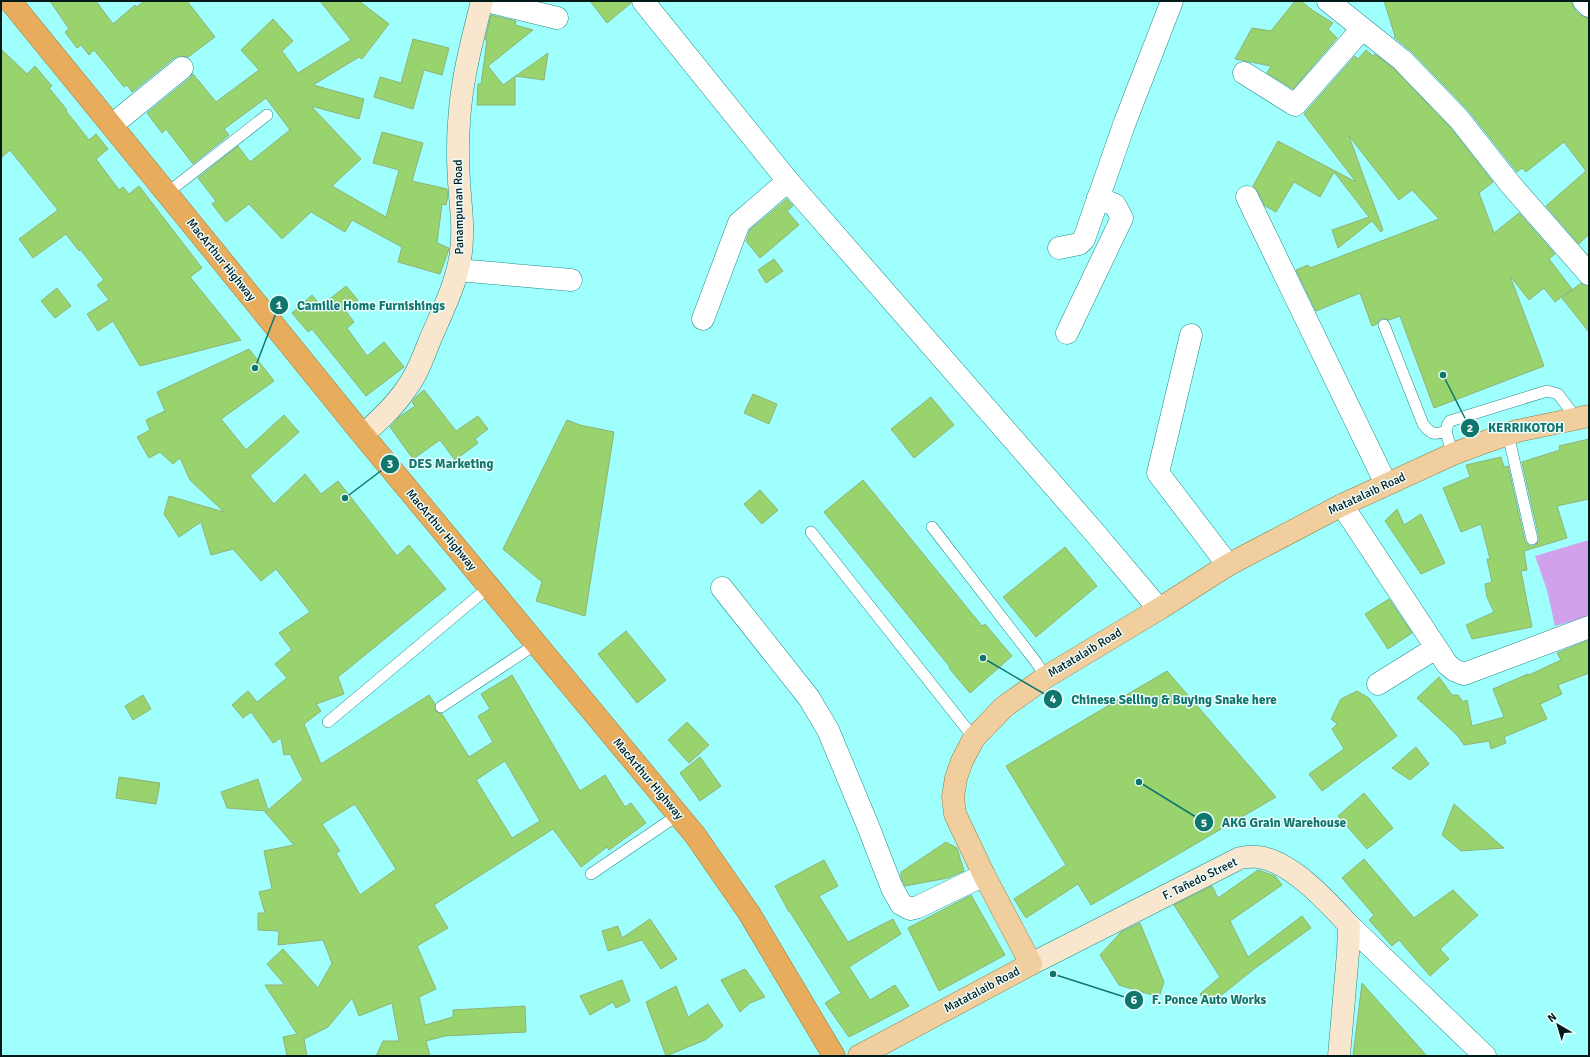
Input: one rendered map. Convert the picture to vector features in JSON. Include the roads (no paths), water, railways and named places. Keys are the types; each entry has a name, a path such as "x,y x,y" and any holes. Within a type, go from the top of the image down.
{"highway":[{"name":"MacArthur Highway","path":"10,1 363,435 695,835 749,914 834,1056"}],"main road":[{"name":"Panampunan Road","path":"363,435 394,406 418,369 458,270 461,259 462,236 458,176 459,123 466,68 482,1"},
{"name":"Matatalaib Road","path":"859,1056 1031,964 984,875 956,814 953,796 956,778 962,761 974,738 1004,707 1046,677 1159,609 1228,565 1342,505 1453,454 1508,434 1582,417"},
{"name":"F. Tañedo Street","path":"1031,964 1240,858 1249,857 1268,859 1294,872 1349,926"},
{"path":"1339,1056 1349,926"}],"street":[{"path":"487,1 557,18"},
{"path":"643,1 788,181 1080,515 1159,609"},
{"path":"1059,248 1079,244 1084,239 1125,122 1172,1"},
{"path":"1328,1 1402,60 1459,119 1511,185 1589,274"},
{"path":"1584,1 1589,6"},
{"path":"1244,73 1295,105 1362,29"},
{"path":"112,125 182,68"},
{"path":"703,318 739,223 788,181"},
{"path":"1248,197 1386,484"},
{"path":"1067,333 1122,218 1115,205 1098,198"},
{"path":"458,270 571,280"},
{"path":"1191,335 1158,473 1228,565"},
{"path":"1342,505 1436,648 1447,664 1454,670 1464,674 1589,628"},
{"path":"722,588 809,698 828,730 892,888 901,904 910,909 918,907 984,875"},
{"path":"1378,684 1436,648"},
{"path":"1349,926 1485,1056"}],"lane":[{"path":"167,193 267,115"},
{"path":"1384,325 1423,424 1429,432 1437,434 1446,430"},
{"path":"1453,454 1446,430 1446,425 1450,421 1547,391 1558,394 1582,417"},
{"path":"1508,434 1532,539"},
{"path":"932,527 1046,677"},
{"path":"811,532 974,738"},
{"path":"328,722 488,587"},
{"path":"441,707 536,644"},
{"path":"591,874 678,815"}],"place":[{"name":"Camille Home Furnishings","path":"255,368"},
{"name":"KERRIKOTOH","path":"1443,375"},
{"name":"DES Marketing","path":"345,498"},
{"name":"Chinese Selling & Buying Snake here","path":"983,658"},
{"name":"AKG Grain Warehouse","path":"1139,782"},
{"name":"F. Ponce Auto Works","path":"1053,974"}]}
